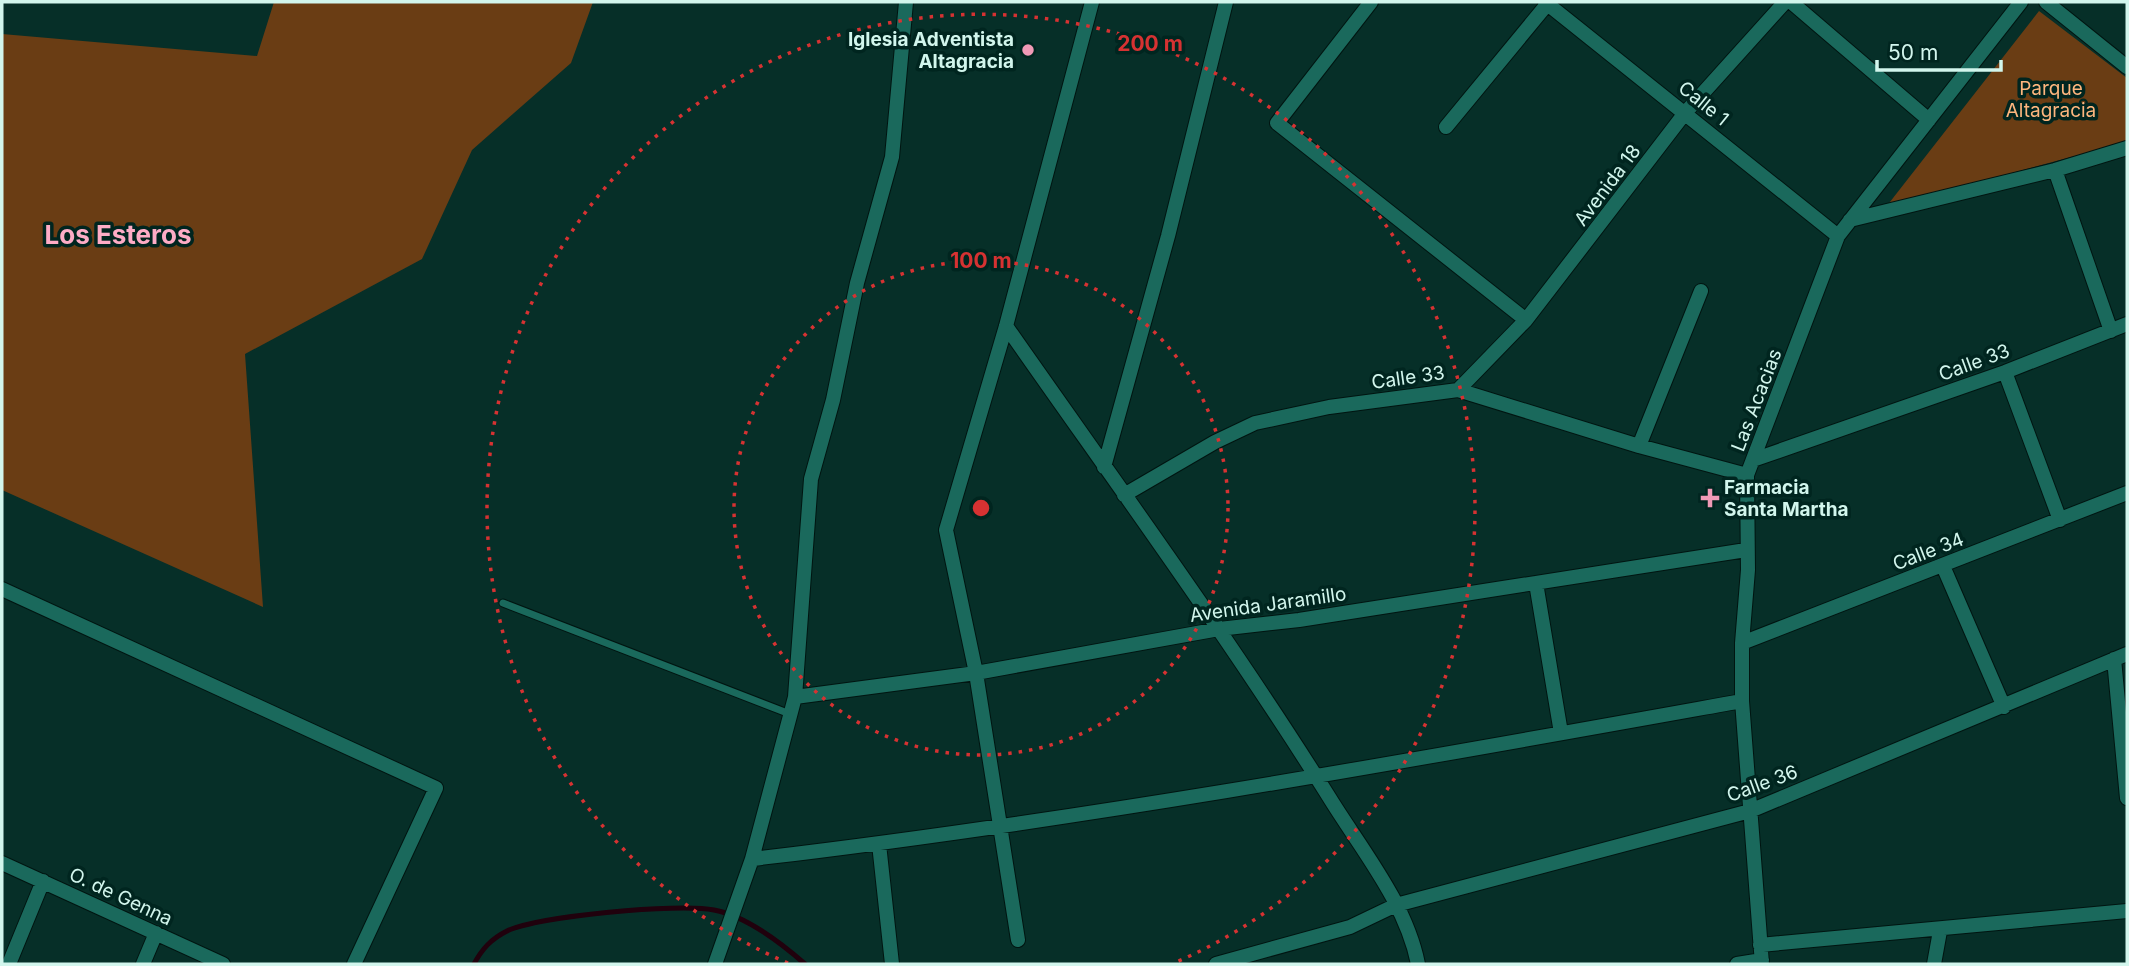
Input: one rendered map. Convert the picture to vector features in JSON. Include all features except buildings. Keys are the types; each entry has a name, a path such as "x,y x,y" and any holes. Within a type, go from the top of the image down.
{"street":[{"path":"715,964 752,859 795,697 811,479 833,400 857,283 892,157 906,2"},
{"path":"1018,940 976,673 946,530 1006,326 1092,2"},
{"path":"1104,467 1168,236 1226,2"},
{"path":"1371,2 1277,123 1526,320"},
{"path":"1446,127 1547,2"},
{"name":"Calle 1","path":"1547,2 1839,236"},
{"name":"Avenida 18","path":"1458,390 1526,320 1685,113 1785,2"},
{"path":"1791,2 1929,120"},
{"name":"Las Acacias","path":"1761,957 1742,701 1742,643 1748,570 1747,475 1839,236 2021,2"},
{"path":"2046,2 2127,67"},
{"path":"1850,220 2055,170 2127,148"},
{"path":"2055,170 2111,331"},
{"path":"1639,446 1701,291"},
{"name":"Calle 33","path":"1754,460 2005,372 2127,324"},
{"path":"1006,326 1219,629 1317,778 1396,905 1418,964"},
{"path":"2005,372 2060,520"},
{"name":"Calle 33","path":"1124,495 1215,442 1255,423 1329,407 1458,390 1639,446 1747,475"},
{"name":"Calle 34","path":"1742,643 2127,493"},
{"name":"Avenida Jaramillo","path":"795,697 976,673 1219,629 1299,620 1746,550"},
{"path":"1942,566 2004,707"},
{"path":"1536,583 1561,733"},
{"path":"2,589 436,788 354,964"},
{"path":"2121,657 2127,798"},
{"name":"Calle 36","path":"1216,964 1350,927 1396,905 1749,811 2121,657"},
{"path":"752,859 879,844 1317,778 1742,701"},
{"path":"879,844 892,964"},
{"name":"O. de Genna","path":"2,863 223,964"},
{"path":"9,964 43,881"},
{"path":"1737,964 1761,957 1940,931 2127,912"},
{"path":"1934,964 1940,931"},
{"path":"143,964 156,933"}],"lane":[{"path":"503,603 790,714"}],"green space":[{"path":"274,2 593,2 571,63 472,150 422,259 245,354 263,607 2,490 2,34 257,56"},
{"name":"Parque Altagracia","path":"2039,11 2127,78 2127,142 1886,207"}],"waterway":[{"path":"474,964 496,937 524,926 577,916 671,908 714,910 739,918 774,939 805,964"}],"place":[{"name":"Iglesia Adventista Altagracia","path":"1028,50"},
{"name":"Farmacia Santa Martha","path":"1710,498"}],"district":[{"name":"Los Esteros","path":"118,235"}]}
